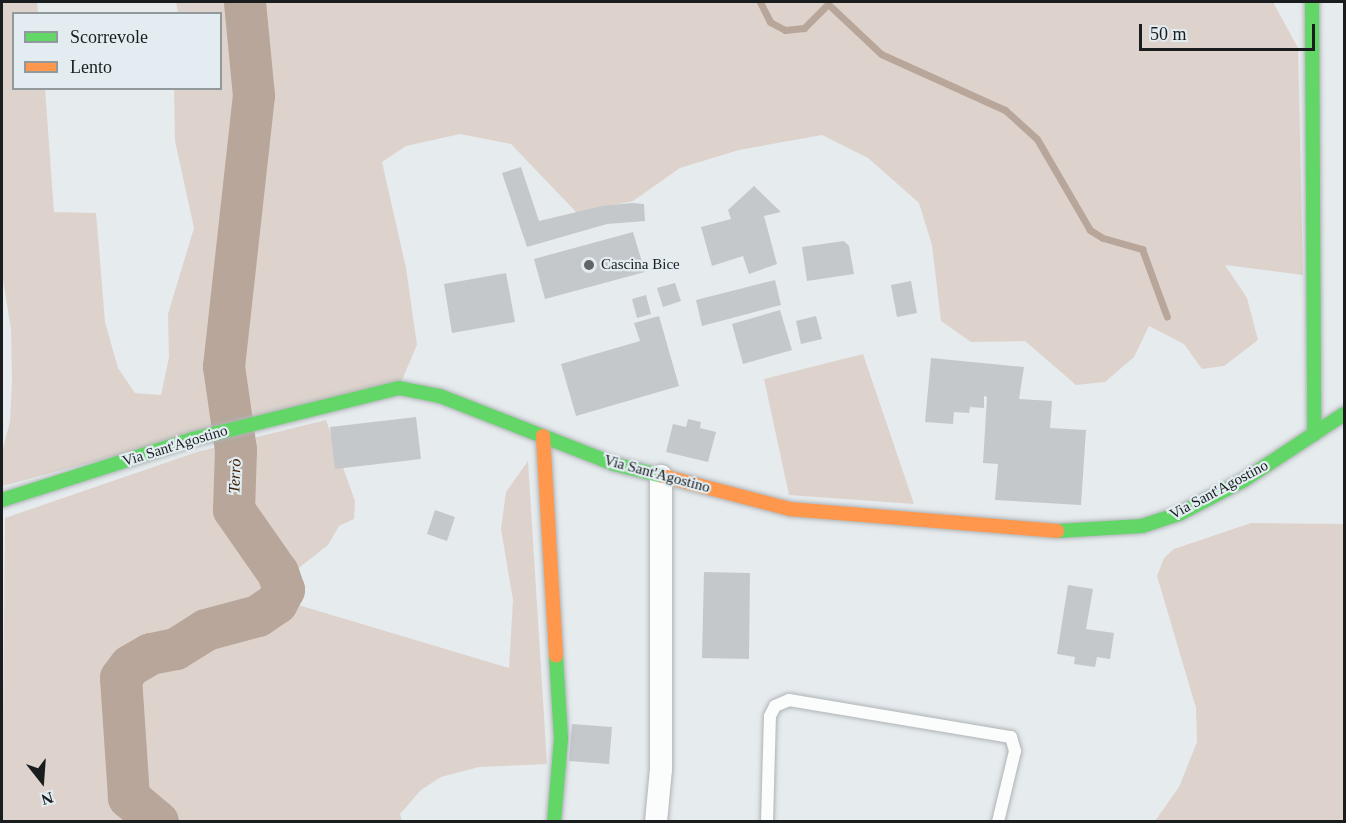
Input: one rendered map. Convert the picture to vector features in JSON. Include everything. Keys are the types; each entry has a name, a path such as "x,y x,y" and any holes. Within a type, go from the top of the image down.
{"street":[{"path":"1312,2 1314,434"},
{"name":"Via Sant'Agostino","path":"2,500 193,439 250,423 399,388 440,396 614,464 790,509 1057,531 1142,526 1179,514 1244,480 1344,414"},
{"path":"543,436 561,738 554,822"},
{"path":"656,822 661,769 662,476"}],"lane":[{"path":"767,822 770,716 775,706 789,700 1011,737 1015,751 998,822"}],"shaded area":[{"path":"2,2 37,2 38,12 12,12 12,90 45,90 54,212 96,213 105,322 118,368 135,393 161,395 169,357 168,314 194,228 175,141 174,90 222,90 222,12 178,12 176,2 1273,2 1298,48 1303,275 1225,265 1247,298 1258,340 1224,366 1202,369 1184,344 1149,326 1134,357 1105,382 1076,385 1025,341 971,342 941,321 932,245 919,203 868,158 822,135 739,150 680,168 633,201 577,213 511,144 460,134 406,146 382,162 406,268 417,345 402,380 2,486 2,452 10,422 12,380 11,329 2,274"},
{"path":"863,354 914,504 789,495 764,379"},
{"path":"326,420 355,501 354,519 339,526 328,545 295,571 292,589 295,604 509,668 513,600 501,529 506,492 528,461 547,764 479,767 441,777 421,790 400,814 402,821 2,822 5,518 197,452"},
{"path":"1251,523 1344,524 1344,821 1155,821 1179,787 1197,742 1196,708 1157,576 1164,558 1174,549"}],"building":[{"path":"521,167 539,221 602,206 632,203 644,204 645,221 607,224 527,247 502,173"},
{"path":"754,186 781,212 764,216 777,264 749,274 743,256 712,266 701,227 731,219 728,210"},
{"name":"Cascina Bice","path":"633,232 645,272 545,299 534,259"},
{"path":"844,241 849,246 854,274 807,281 802,247"},
{"path":"506,273 515,322 452,333 444,284"},
{"path":"775,280 781,305 702,326 696,300"},
{"path":"911,281 917,313 897,317 891,285"},
{"path":"675,283 681,301 663,307 657,288"},
{"path":"646,295 651,314 637,318 632,299"},
{"path":"780,310 792,350 743,364 732,324"},
{"path":"659,316 679,386 576,416 561,364 640,341 634,323"},
{"path":"816,316 822,339 801,344 796,321"},
{"path":"931,358 1024,367 1019,399 1052,401 1050,428 1086,430 1081,505 995,500 998,464 983,463 987,397 984,396 984,408 970,407 969,413 954,412 953,424 925,422"},
{"path":"416,417 421,459 335,469 330,427"},
{"path":"688,419 701,422 700,428 716,432 708,462 666,452 673,424 686,427"},
{"path":"435,510 455,517 447,541 427,534"},
{"path":"704,572 750,573 749,659 702,658"},
{"path":"1068,585 1093,589 1086,629 1114,633 1110,659 1097,657 1095,667 1074,664 1075,657 1057,654"},
{"path":"572,724 612,727 609,764 569,761"}],"waterway":[{"name":"Terrò","path":"158,822 129,798 121,678 130,666 151,654 176,649 206,630 258,616 277,603 284,590 278,573 234,510 236,450 224,367 254,96 245,2"},
{"path":"760,2 770,22 785,30 804,28 828,4 881,54 1005,110 1037,139 1090,230 1103,238 1142,249 1167,317"}],"traffic: fast":[{"path":"1312,2 1314,434"},
{"path":"2,500 193,439 399,388 440,396 614,464 663,476"},
{"path":"1057,531 1142,526 1179,514 1244,480 1344,414"},
{"path":"554,822 561,738 556,656"}],"traffic: slow":[{"path":"543,436 556,656"},
{"path":"663,476 790,509 1057,531"}],"place":[{"name":"Cascina Bice","path":"589,265"}]}
